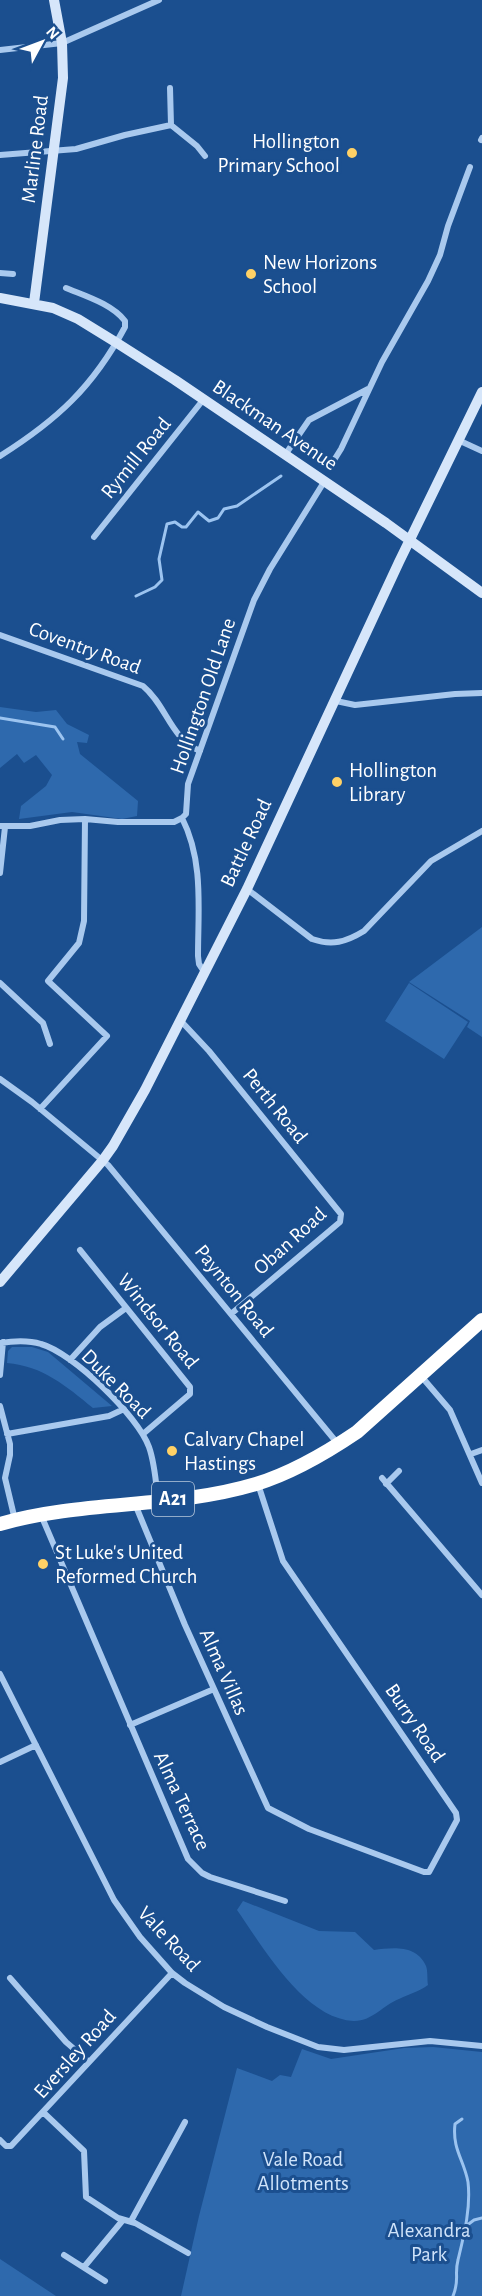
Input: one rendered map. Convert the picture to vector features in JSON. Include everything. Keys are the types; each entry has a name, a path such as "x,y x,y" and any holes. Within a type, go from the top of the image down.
{"highway":[{"name":"A21","path":"0,1524 41,1515 206,1495 258,1483 285,1473 338,1445 357,1432 482,1320"}],"main road":[{"name":"Marline Road","path":"34,303 63,78 62,43 54,0"},
{"name":"Blackman Avenue","path":"0,298 53,308 78,319 285,455 482,593"},
{"name":"Battle Road","path":"0,1282 103,1160 145,1090 247,889 482,392"}],"street":[{"path":"0,50 62,43 159,0"},
{"path":"170,88 171,125 197,146 205,156"},
{"path":"0,155 76,149 171,125"},
{"path":"331,465 341,449 368,389 428,281 440,255 470,167"},
{"path":"0,273 13,274"},
{"path":"0,456 54,418 72,402 88,385 117,343 125,327 126,321 121,316 102,304 66,288"},
{"path":"285,455 309,420 368,389"},
{"name":"Rymill Road","path":"94,537 203,400"},
{"path":"459,440 482,452"},
{"name":"Hollington Old Lane","path":"205,973 199,964 198,956 198,876 188,830 182,818 186,814 188,784 254,600 270,569 324,482"},
{"name":"Coventry Road","path":"0,635 142,686 159,702 172,728 183,741 200,751"},
{"path":"336,701 355,705 482,693"},
{"path":"0,873 3,827 85,819 118,822 174,822 182,818"},
{"path":"40,1109 107,1036 48,981 79,943 84,921 85,819"},
{"path":"247,889 312,939 323,943 337,943 351,939 363,931 432,861 482,831"},
{"path":"0,983 43,1023 50,1044"},
{"name":"Perth Road","path":"180,1020 209,1051 341,1214"},
{"name":"Paynton Road","path":"0,1079 103,1160 338,1445"},
{"name":"Oban Road","path":"231,1314 340,1222 341,1214"},
{"name":"Windsor Road","path":"80,1250 190,1387 190,1394 143,1434"},
{"path":"70,1360 100,1327 126,1308"},
{"name":"Duke Road","path":"2,1343 24,1341 40,1344 70,1360 124,1409 143,1434 149,1447 158,1502"},
{"path":"0,1375 2,1343"},
{"path":"421,1376 450,1410 482,1483"},
{"path":"0,1406 8,1434 10,1455 5,1478 15,1520"},
{"path":"8,1434 108,1416 124,1409"},
{"path":"471,1454 482,1450"},
{"path":"399,1471 384,1481 482,1595"},
{"name":"Burry Road","path":"258,1483 283,1561 456,1812 457,1820 429,1872 309,1829"},
{"name":"Alma Villas","path":"135,1504 268,1808 309,1829"},
{"name":"Alma Terrace","path":"41,1515 184,1851 195,1867 210,1877 285,1901"},
{"name":"Vale Road","path":"0,1674 114,1900 140,1937 172,1973 202,1995 224,2007 318,2047 344,2050 430,2041 482,2046"},
{"path":"130,1725 214,1689"},
{"path":"0,1762 36,1745"},
{"name":"Eversley Road","path":"0,2140 6,2146 11,2146 172,1973"},
{"path":"10,1978 66,2042 89,2061"},
{"path":"44,2113 84,2151 86,2197 188,2253"},
{"path":"84,2267 127,2221 185,2122"},
{"path":"64,2255 105,2281"}],"green space":[{"path":"0,707 36,712 56,710 67,724 89,735 87,743 77,742 80,754 138,801 137,816 122,819 72,812 19,819 21,806 46,786 52,775 36,755 24,763 17,754 0,768"},
{"path":"482,927 482,1037 467,1027 470,1021 409,982"},
{"path":"409,983 468,1022 444,1059 385,1021"},
{"path":"12,1347 32,1347 48,1352 112,1406 93,1408 53,1378 32,1368 7,1363 8,1351"},
{"path":"243,1901 319,1931 355,1932 374,1950 396,1948 410,1951 422,1959 426,1966 428,1985 367,2018 354,2021 336,2017 318,2008 286,1979 237,1910"},
{"path":"433,2047 482,2052 482,2296 181,2296 237,2068 272,2081 280,2075 291,2077 302,2049 331,2059 404,2048"},
{"path":"0,2259 56,2296 0,2296"}],"waterway":[{"path":"136,596 155,587 162,580 159,559 167,524 175,522 186,527 198,512 209,521 218,518 224,509 237,506 281,476"},
{"path":"0,718 55,727 63,739"},
{"path":"453,2296 469,2202 468,2182 455,2141 455,2124 462,2119"},
{"path":"466,2226 482,2218"}],"place":[{"name":"Hollington Primary School","path":"352,153"},
{"name":"New Horizons School","path":"251,274"},
{"name":"Hollington Library","path":"337,782"},
{"name":"Calvary Chapel Hastings","path":"172,1451"},
{"name":"St Luke's United Reformed Church","path":"43,1564"}],"park label":[{"name":"Vale Road Allotments","path":"303,2171"},
{"name":"Alexandra Park","path":"429,2242"}]}
